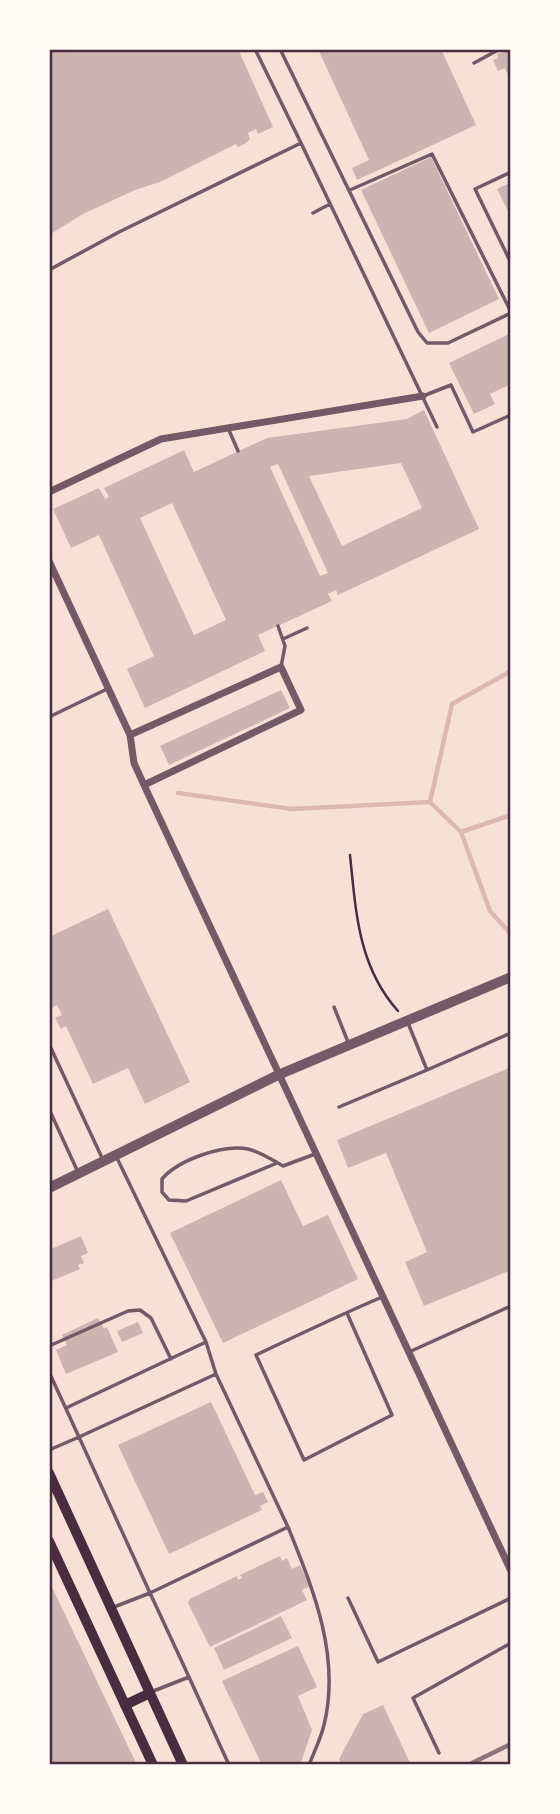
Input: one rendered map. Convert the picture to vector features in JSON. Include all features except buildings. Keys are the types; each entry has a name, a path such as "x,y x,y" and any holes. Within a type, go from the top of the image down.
{"main road":[{"path":"49,1472 183,1765"},
{"path":"50,1546 153,1765"},
{"path":"125,1705 149,1693"}],"street":[{"path":"49,492 161,439 423,396"},
{"path":"49,561 130,735 134,763 144,785 511,1571"},
{"path":"130,735 281,667 301,710 144,785"},
{"path":"49,1188 278,1075 511,977"}],"lane":[{"path":"255,49 437,427"},
{"path":"280,49 418,332 427,343 448,343 511,312 432,154 350,190"},
{"path":"474,63 500,49"},
{"path":"49,271 119,232 301,143"},
{"path":"511,172 475,189 511,263"},
{"path":"313,213 330,204"},
{"path":"423,396 451,385 473,432 511,415"},
{"path":"228,428 238,451"},
{"path":"278,626 285,655 281,667"},
{"path":"283,639 307,628"},
{"path":"49,717 108,689"},
{"path":"334,1007 349,1044"},
{"path":"407,1021 427,1070"},
{"path":"340,1107 511,1033"},
{"path":"49,1044 103,1160"},
{"path":"49,1109 78,1173"},
{"path":"277,1163 186,1201 169,1200 162,1192 162,1180 170,1169 227,1149 247,1149 284,1166 317,1153"},
{"path":"116,1154 206,1342 216,1374 288,1527 316,1597 325,1636 328,1685 324,1725 309,1765"},
{"path":"346,1313 392,1415 304,1460 256,1355 346,1313 382,1297"},
{"path":"407,1353 511,1306"},
{"path":"49,1346 128,1311 140,1310 151,1318 171,1359"},
{"path":"66,1408 206,1342"},
{"path":"49,1372 229,1765"},
{"path":"49,1450 216,1374"},
{"path":"111,1609 288,1527"},
{"path":"348,1598 377,1662 511,1598"},
{"path":"439,1753 414,1698 511,1643"},
{"path":"149,1693 189,1677"}],"path":[{"path":"350,855 360,940 372,974 386,997 407,1021"}],"waterway":[{"path":"430,802 452,704 511,671"},
{"path":"178,793 292,809 430,802 461,832 490,911 511,934"},
{"path":"461,832 511,815"}],"railway":[{"path":"468,1765 511,1744"}]}
